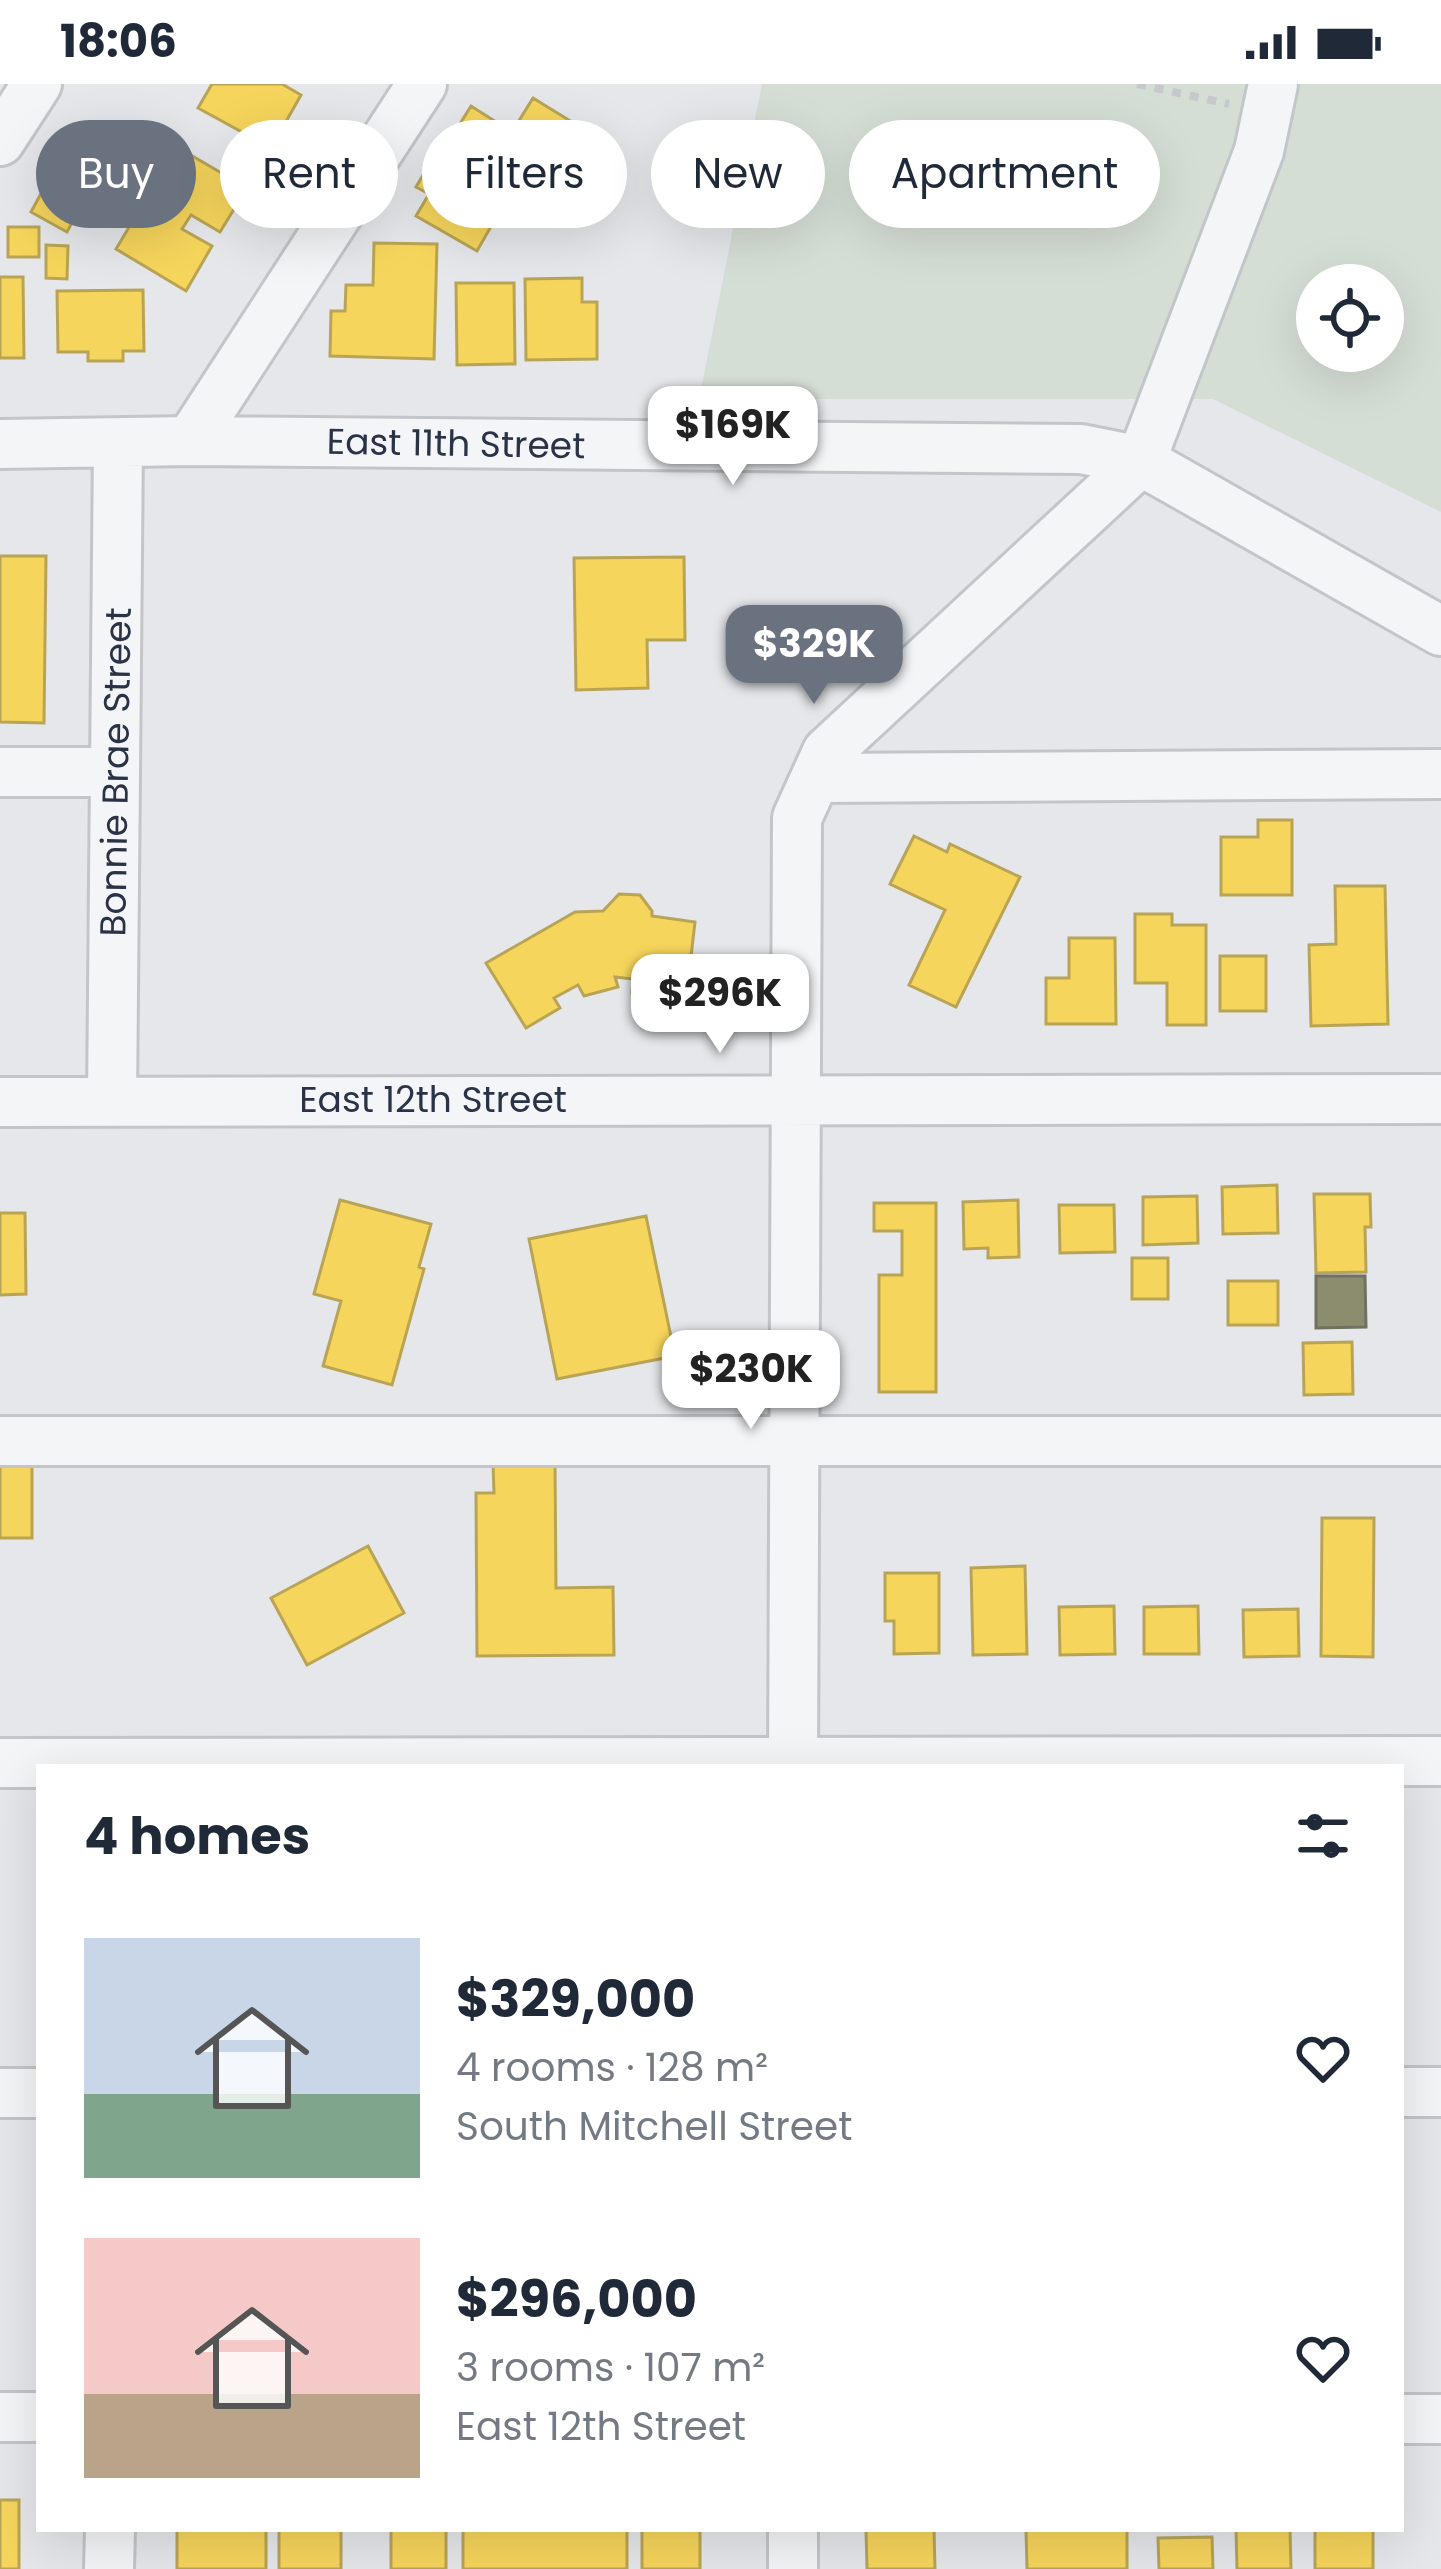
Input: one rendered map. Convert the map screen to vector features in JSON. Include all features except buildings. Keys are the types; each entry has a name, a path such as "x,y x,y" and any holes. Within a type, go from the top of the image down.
{"street":[{"path":"0,141 37,84"},
{"path":"190,441 422,84"},
{"path":"793,1763 797,818 827,752 1141,461 1259,151 1270,97"},
{"name":"East 11th Street","path":"0,444 190,441 1081,449 1141,461 1441,631"},
{"name":"Bonnie Brae Street","path":"112,1101 118,443"},
{"path":"0,772 114,772"},
{"path":"816,778 1441,775"},
{"name":"East 12th Street","path":"0,1102 1441,1099"},
{"path":"0,1441 1441,1441"},
{"path":"0,1763 1441,1761"},
{"path":"1404,2092 1441,2092"},
{"path":"0,2093 36,2093"},
{"path":"0,2416 36,2417"},
{"path":"1404,2419 1441,2419"},
{"path":"110,2532 110,2569"},
{"path":"793,2532 793,2569"}],"path":[{"path":"1137,84 1270,97"}],"shaded area":[{"path":"762,84 1441,84 1441,512 1213,399 699,399 733,228 825,228 825,120 755,120"}]}
